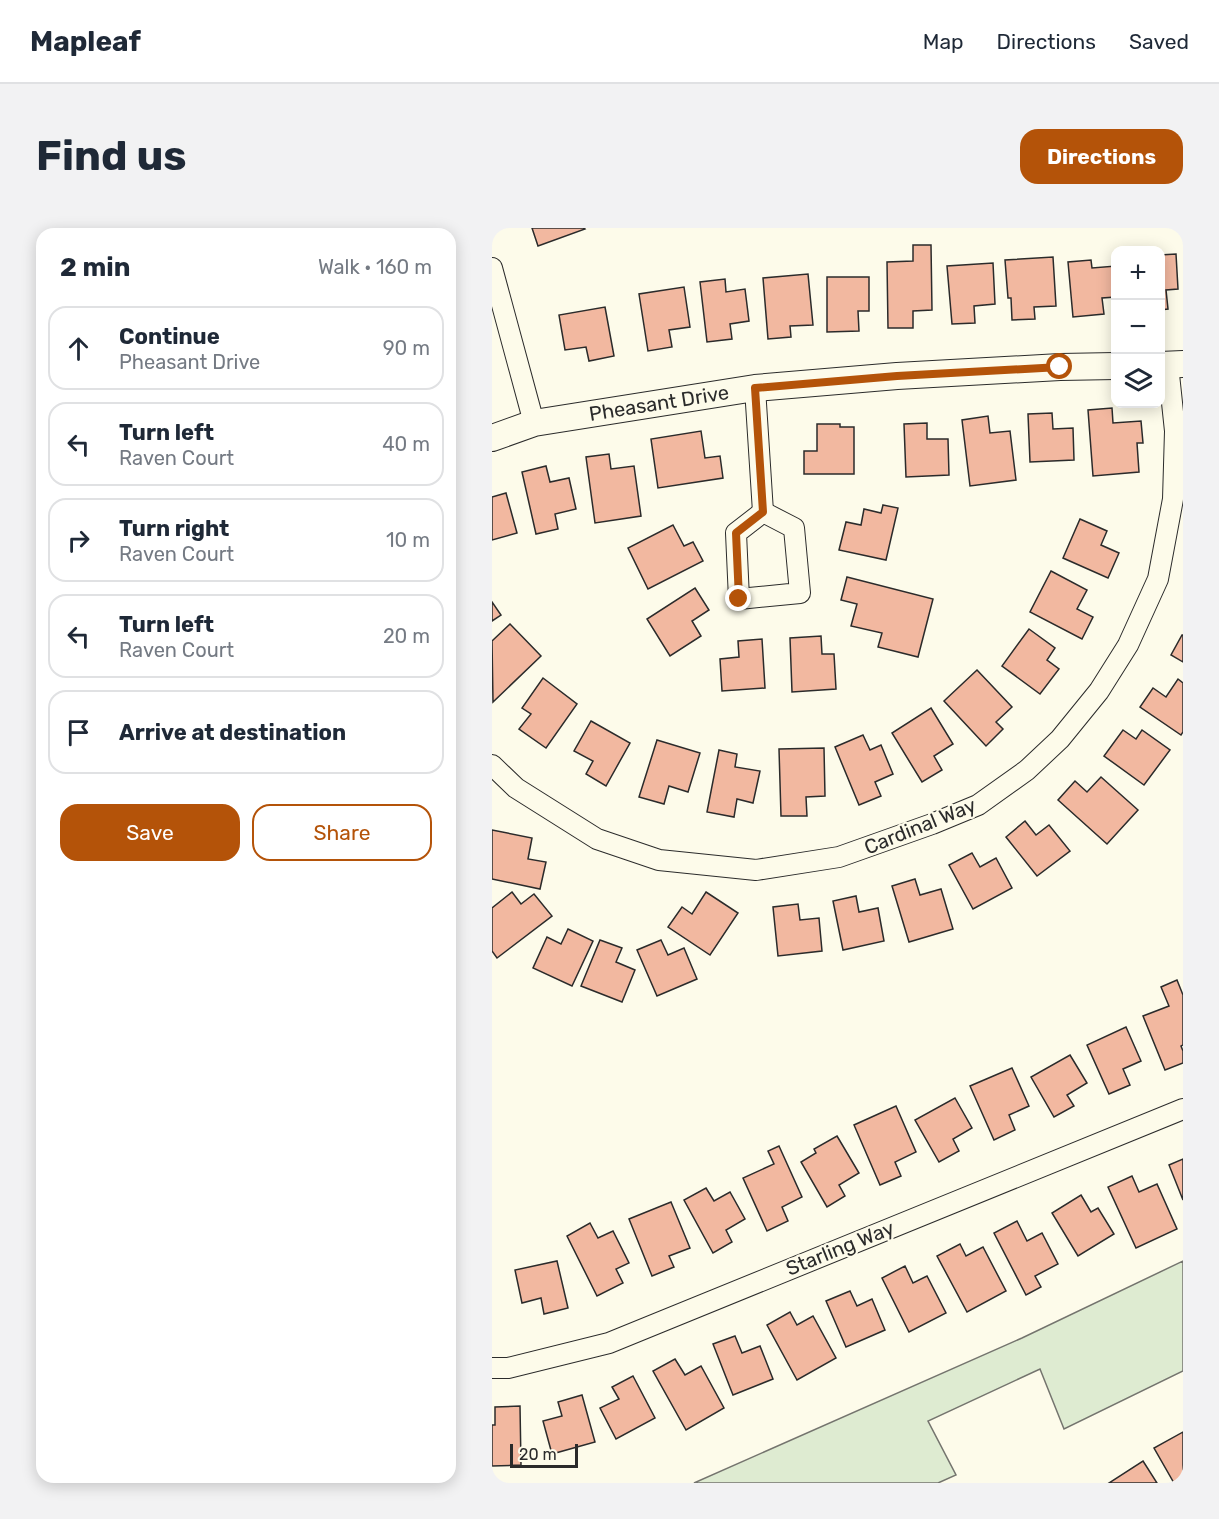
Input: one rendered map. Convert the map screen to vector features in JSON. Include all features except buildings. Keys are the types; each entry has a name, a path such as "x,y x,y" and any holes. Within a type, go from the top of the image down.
{"street":[{"path":"492,268 534,423"},
{"name":"Cardinal Way","path":"492,765 516,788 597,839 659,860 756,870 839,857 978,805 1027,770 1060,739 1099,691 1128,645 1158,579 1173,499 1175,431 1170,365"},
{"name":"Pheasant Drive","path":"492,438 534,423 755,388 897,376 1111,366"},
{"path":"755,388 763,512"},
{"path":"763,512 794,528 800,593 739,599 736,533 763,512"},
{"name":"Starling Way","path":"492,1368 508,1368 609,1343 1183,1109"}],"green space":[{"path":"1183,1261 1183,1371 1064,1429 1040,1369 928,1421 956,1475 938,1483 694,1483 1022,1338"}],"route":[{"path":"739,599 736,533 763,512 755,388 897,376 1060,367"}]}
